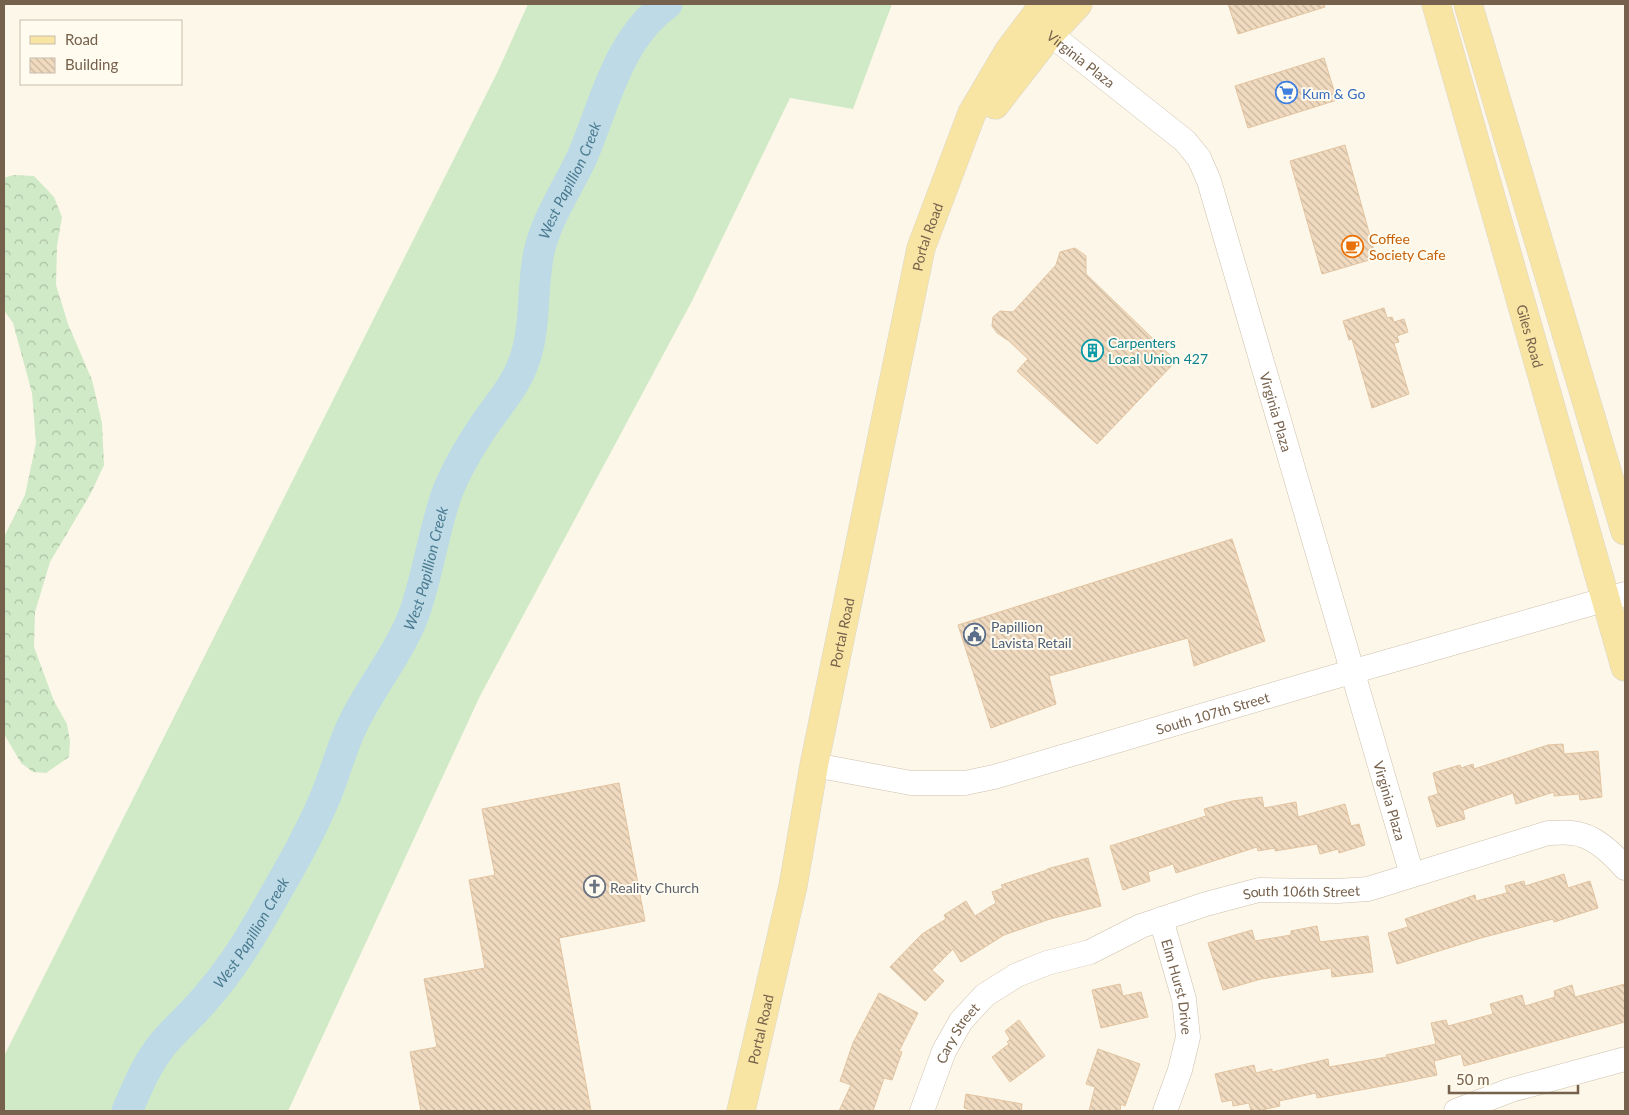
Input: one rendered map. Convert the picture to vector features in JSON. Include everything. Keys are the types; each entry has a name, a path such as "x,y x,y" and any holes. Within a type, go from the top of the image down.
{"main road":[{"name":"Portal Road","path":"741,1111 793,886 814,765 921,248 972,114 1008,52 1042,19 1078,4"},
{"name":"Giles Road","path":"1436,4 1616,597 1625,667"},
{"path":"1468,4 1625,532"}],"street":[{"name":"Virginia Plaza","path":"1042,19 1185,141 1199,158 1209,181 1412,874"},
{"name":"South 107th Street","path":"814,765 911,783 965,783 994,777 1616,597"},
{"name":"South 106th Street","path":"1017,975 1047,963 1090,952 1141,926 1206,904 1259,890 1338,891 1368,889 1548,833 1574,833 1592,839 1614,855 1625,868"},
{"name":"Elm Hurst Drive","path":"1161,919 1184,999 1188,1038 1180,1070 1165,1111"},
{"name":"Cary Street","path":"922,1111 944,1051 962,1020 985,995 1017,975"},
{"path":"1456,1111 1512,1090 1625,1059"}],"green space":[{"path":"528,4 892,4 853,109 790,98 692,301 480,696 288,1111 4,1111 4,1056 498,71"},
{"path":"13,175 34,176 54,197 62,217 57,246 56,285 68,324 92,380 102,423 104,465 91,493 50,562 35,612 34,647 54,701 67,724 70,741 69,757 46,773 33,772 21,763 4,734 4,537 25,495 36,443 32,393 13,323 4,310 4,178"}],"building":[{"path":"1228,4 1324,4 1325,7 1238,34"},
{"name":"Kum & Go","path":"1324,58 1337,100 1248,128 1235,86"},
{"path":"1345,145 1376,258 1322,274 1290,161"},
{"name":"Carpenters Local Union 427","path":"1075,248 1086,256 1086,274 1176,361 1097,444 1017,371 1028,359 1009,341 997,333 992,326 993,317 1000,311 1013,312 1056,265 1060,252"},
{"path":"1384,308 1387,318 1392,317 1394,322 1404,319 1408,332 1397,336 1399,342 1394,343 1409,394 1372,408 1352,339 1349,340 1343,321"},
{"path":"1232,539 1265,641 1194,666 1188,638 1049,676 1056,704 991,728 958,625"},
{"path":"1563,744 1564,754 1598,751 1602,797 1580,800 1579,794 1554,796 1554,792 1516,804 1513,793 1463,810 1465,819 1437,827 1428,797 1438,794 1433,773 1460,765 1461,768 1473,764 1474,769 1548,745"},
{"path":"619,783 645,921 559,938 591,1111 421,1111 410,1052 437,1047 424,979 485,968 469,880 495,875 482,809"},
{"path":"1262,797 1264,808 1296,802 1298,817 1345,804 1351,826 1359,824 1365,845 1339,853 1338,849 1320,854 1317,844 1275,851 1275,848 1258,851 1257,847 1176,873 1173,864 1148,872 1150,881 1123,890 1110,846 1206,816 1204,809 1233,801"},
{"path":"1088,858 1101,906 1050,919 1004,935 961,962 953,949 932,970 944,981 925,1001 890,967 922,934 946,919 944,915 966,901 975,916 996,903 992,892 1003,888 1001,885 1047,869"},
{"path":"1564,874 1568,888 1590,881 1598,908 1554,922 1553,919 1481,938 1397,964 1388,933 1408,927 1405,919 1475,895 1476,901 1507,893 1505,886 1524,881 1525,886"},
{"path":"1317,926 1320,942 1368,936 1373,972 1332,977 1331,968 1261,979 1223,990 1208,943 1252,930 1255,941 1291,935 1291,931"},
{"path":"1120,984 1123,996 1141,992 1148,1017 1101,1028 1092,990"},
{"path":"1625,984 1625,1022 1464,1066 1461,1054 1434,1061 1437,1075 1317,1098 1316,1093 1279,1101 1280,1106 1257,1111 1251,1111 1249,1103 1233,1106 1232,1100 1222,1102 1215,1074 1254,1065 1256,1073 1272,1069 1272,1072 1328,1059 1329,1067 1387,1057 1386,1055 1436,1044 1431,1023 1446,1020 1448,1026 1493,1014 1490,1004 1522,995 1525,1006 1555,997 1554,991 1572,985 1575,997"},
{"path":"879,993 918,1013 899,1051 902,1052 892,1080 884,1078 873,1111 839,1111 851,1085 840,1081 853,1043"},
{"path":"1019,1020 1045,1056 1010,1082 992,1057 1009,1044 1007,1042 1010,1039 1005,1031"},
{"path":"1098,1049 1140,1064 1125,1106 1121,1104 1120,1111 1089,1111 1095,1087 1086,1084"},
{"path":"966,1094 1022,1104 1021,1111 967,1111 968,1109 964,1108"}],"waterway":[{"name":"West Papillion Creek","path":"127,1111 142,1077 156,1053 195,1011 243,949 287,874 310,830 328,791 353,724 408,629 423,584 442,508 451,484 468,451 510,389 523,364 530,337 539,252 547,227 583,155 606,94 625,53 636,35 650,18 667,4"}],"place":[{"name":"Kum & Go","path":"1286,93"},
{"name":"Coffee Society Cafe","path":"1353,246"},
{"name":"Carpenters Local Union 427","path":"1092,350"},
{"name":"Papillion Lavista Retail","path":"975,634"},
{"name":"Reality Church","path":"594,887"}]}
